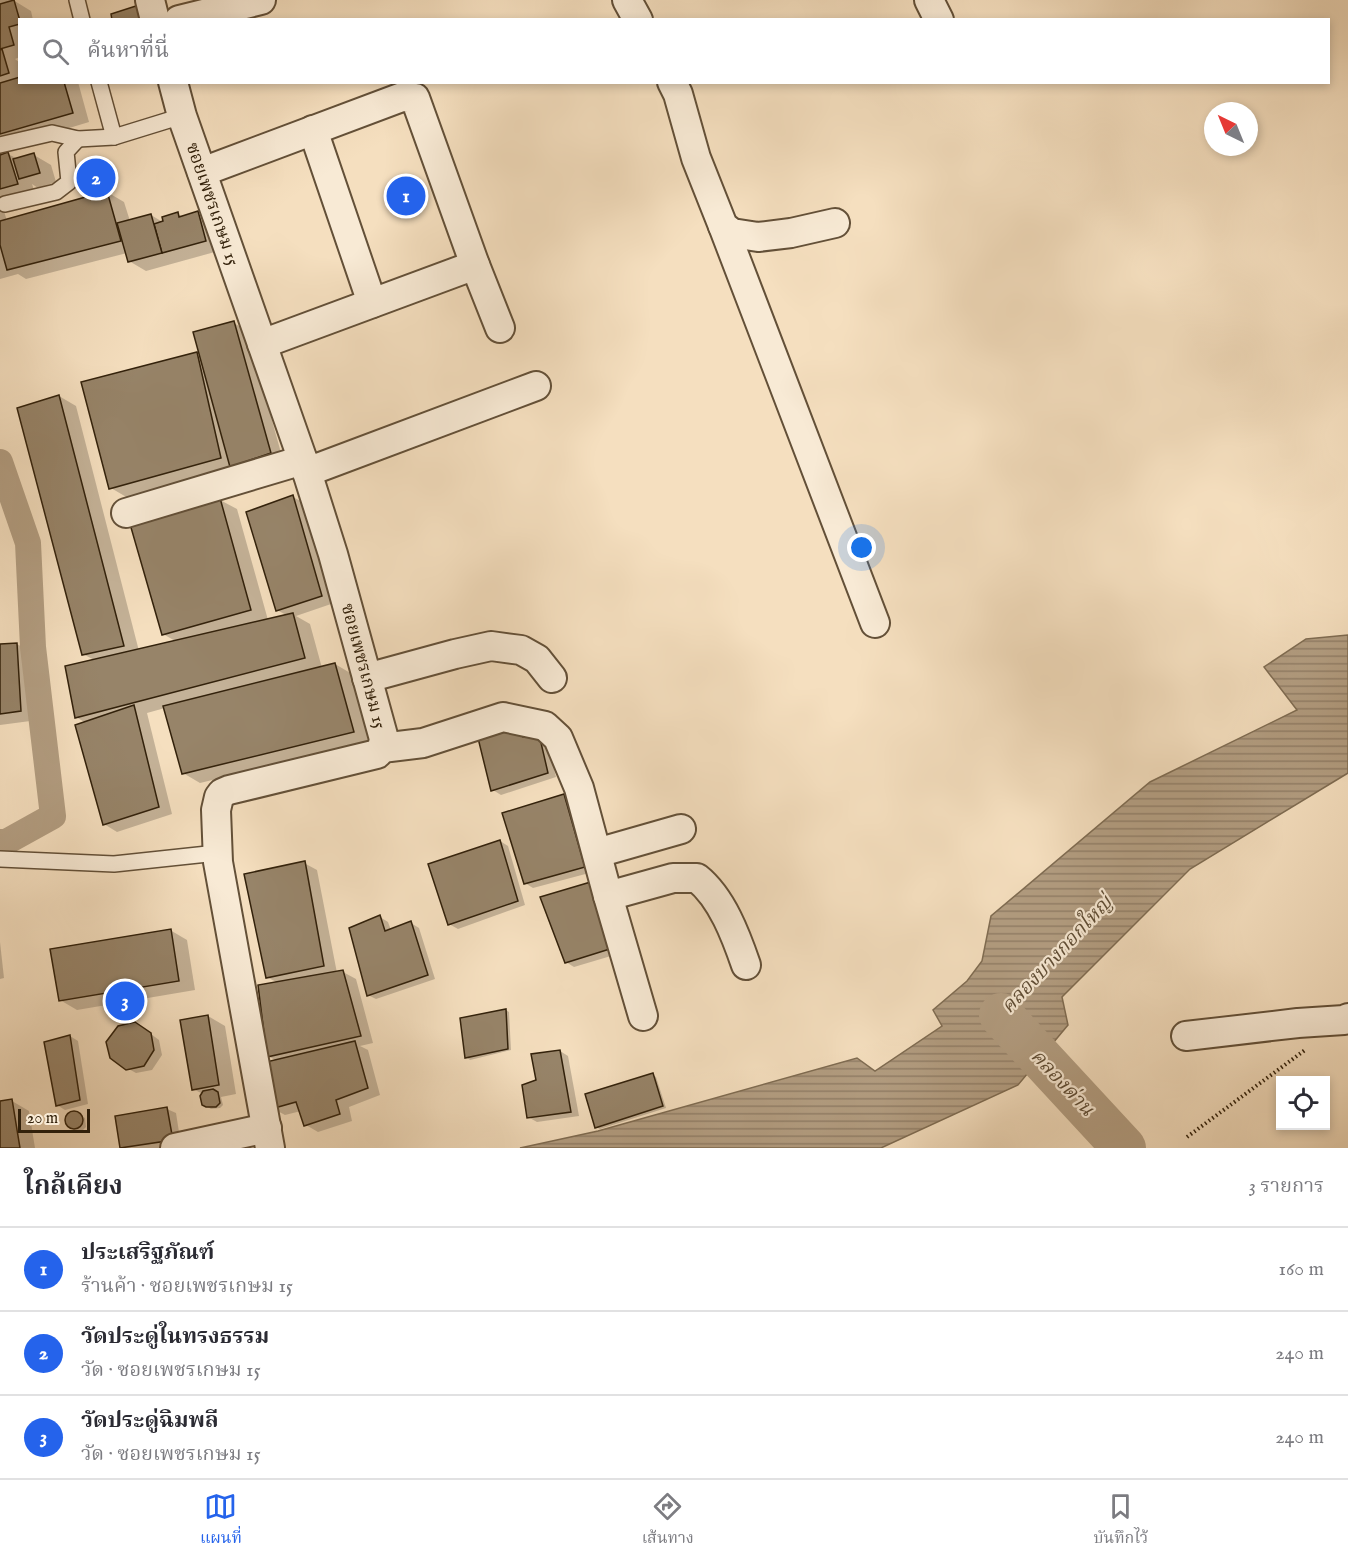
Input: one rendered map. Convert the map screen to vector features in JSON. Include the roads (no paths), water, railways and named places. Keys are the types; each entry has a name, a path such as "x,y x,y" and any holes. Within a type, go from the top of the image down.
{"street":[{"path":"150,0 154,18"},
{"path":"187,18 261,0"},
{"path":"627,0 637,18"},
{"path":"929,0 938,18"},
{"name":"ซอยเพชรเกษม 15","path":"174,84 182,116 305,466 333,554 384,739 382,748 377,754 229,790 219,797 216,810 218,862 268,1138"},
{"path":"673,84 678,94 696,158 875,623"},
{"path":"202,172 402,97 416,98 475,265 500,328"},
{"path":"313,130 372,303"},
{"path":"723,226 732,233 758,237 791,233 835,223"},
{"path":"262,344 475,265"},
{"path":"126,513 305,466 536,386"},
{"path":"367,678 491,646 521,650 537,659 552,678"},
{"path":"382,748 423,743 503,717 545,726 558,738 579,788 643,1016"},
{"path":"597,853 681,830"},
{"path":"608,896 673,878 697,878 712,893 736,936 746,965"},
{"path":"1186,1035 1298,1023 1347,1022"},
{"path":"175,1148 268,1138"}],"lane":[{"path":"77,0 82,18"},
{"path":"100,84 114,136"},
{"path":"0,145 51,133 78,138 114,136 182,116"},
{"path":"5,204 56,192 69,182 66,152 78,138"},
{"path":"0,859 114,864 217,853"}],"water":[{"name":"คลองบางกอกใหญ่","path":"1348,635 1348,773 1190,869 1062,997 1068,1025 1018,1085 881,1148 520,1148 598,1131 857,1058 875,1071 942,1026 933,1010 967,981 982,961 991,916 1150,782 1297,710 1264,667 1306,639"}],"waterway":[{"path":"0,462 28,543 33,647 53,816 6,842 0,842"},
{"name":"คลองด่าน","path":"1001,1015 1124,1148"}],"place":[{"name":"วัดประดู่ในทรงธรรม","path":"96,178"},
{"name":"ประเสริฐภัณฑ์","path":"406,196"},
{"name":"วัดประดู่ฉิมพลี","path":"125,1001"}]}
